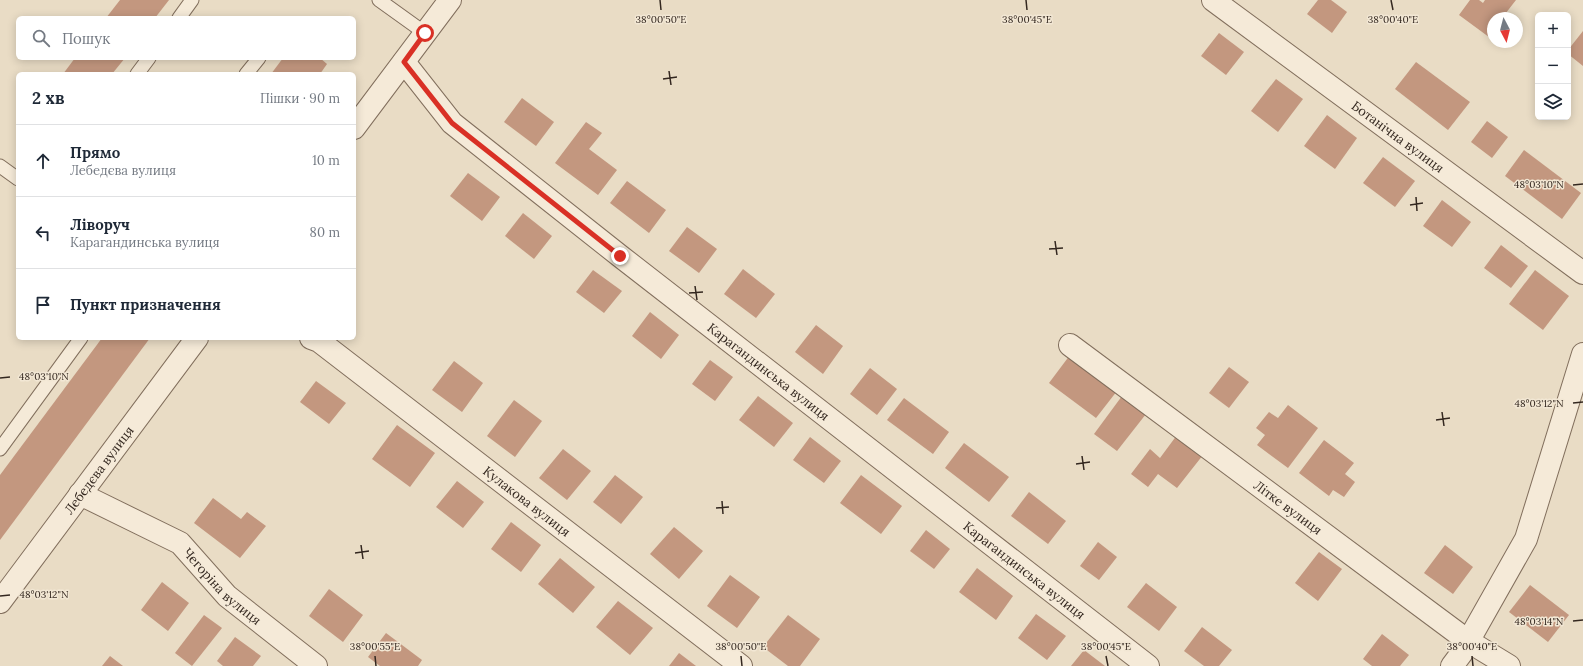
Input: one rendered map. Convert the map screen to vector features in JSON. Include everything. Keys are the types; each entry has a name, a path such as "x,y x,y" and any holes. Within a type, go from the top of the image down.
{"street":[{"path":"356,125 450,0"},
{"name":"Ботанічна вулиця","path":"1212,0 1583,273"},
{"name":"Карагандинська вулиця","path":"404,62 452,123 620,256 1148,666"},
{"name":"Лебедєва вулиця","path":"0,602 196,340"},
{"name":"Кулакова вулиця","path":"314,340 325,346 741,666"},
{"name":"Літке вулиця","path":"1070,345 1468,641 1509,666"},
{"path":"1452,666 1468,641 1526,539 1583,354"},
{"name":"Чегоріна вулиця","path":"80,494 180,543 227,596 316,666"}],"lane":[{"path":"180,16 192,0"},
{"path":"379,0 425,33"},
{"path":"138,72 148,60"},
{"path":"248,72 257,60"},
{"path":"0,166 16,178"},
{"path":"0,449 80,340"}],"building":[{"path":"120,0 169,0 157,16 108,16"},
{"path":"1318,0 1331,0 1347,12 1332,33 1307,14"},
{"path":"1470,0 1479,0 1483,3 1485,0 1516,0 1507,12 1487,12 1487,36 1459,15"},
{"path":"1583,31 1583,66 1571,56 1571,46"},
{"path":"1219,33 1244,52 1226,75 1201,56"},
{"path":"74,60 123,60 114,72 64,72"},
{"path":"282,60 322,60 327,64 321,72 272,72"},
{"path":"1416,62 1470,102 1448,130 1395,89"},
{"path":"1276,79 1303,99 1278,132 1251,111"},
{"path":"522,98 554,122 536,146 504,122"},
{"path":"1327,115 1357,138 1335,169 1304,146"},
{"path":"1487,121 1508,137 1492,158 1471,142"},
{"path":"586,122 602,133 589,149 617,170 598,195 555,163"},
{"path":"1524,150 1581,193 1562,219 1505,176"},
{"path":"1383,157 1415,181 1395,207 1363,183"},
{"path":"468,173 500,197 482,221 450,196"},
{"path":"627,181 666,210 649,233 610,203"},
{"path":"1442,200 1471,222 1452,247 1423,226"},
{"path":"523,213 552,236 534,259 505,236"},
{"path":"687,227 717,249 699,273 669,251"},
{"path":"1501,245 1528,266 1511,288 1484,268"},
{"path":"743,269 775,294 756,318 724,294"},
{"path":"593,270 622,291 604,313 576,292"},
{"path":"1535,270 1569,296 1543,330 1509,304"},
{"path":"650,312 679,335 661,359 632,336"},
{"path":"816,325 843,346 823,374 795,352"},
{"path":"101,340 149,340 0,540 0,475"},
{"path":"1070,355 1117,391 1096,418 1049,383"},
{"path":"710,360 733,377 715,401 692,384"},
{"path":"454,361 483,383 462,412 432,390"},
{"path":"1229,367 1249,382 1229,408 1209,393"},
{"path":"870,368 897,389 877,415 850,394"},
{"path":"316,381 346,403 329,424 300,402"},
{"path":"758,396 793,423 774,447 739,420"},
{"path":"1122,396 1146,414 1117,451 1094,434"},
{"path":"904,398 949,432 933,454 887,420"},
{"path":"514,400 542,421 515,457 487,436"},
{"path":"1288,405 1318,428 1288,468 1257,445 1265,435 1256,428 1269,412 1278,418"},
{"path":"397,425 435,453 410,487 372,459"},
{"path":"1177,435 1203,455 1177,488 1158,474 1148,487 1131,474 1150,449 1160,458"},
{"path":"810,437 841,461 824,483 793,460"},
{"path":"1324,440 1354,463 1345,474 1355,482 1344,497 1333,490 1329,496 1299,473"},
{"path":"964,443 1009,477 989,502 945,468"},
{"path":"563,449 591,471 567,500 539,478"},
{"path":"615,475 643,497 621,524 593,502"},
{"path":"861,475 902,506 881,534 840,503"},
{"path":"457,481 484,502 463,528 436,507"},
{"path":"1029,492 1066,521 1048,544 1011,516"},
{"path":"213,498 241,519 247,512 266,526 240,558 194,523"},
{"path":"511,522 541,545 521,572 491,549"},
{"path":"674,527 703,551 679,579 650,554"},
{"path":"926,530 950,549 934,569 910,551"},
{"path":"1098,542 1117,557 1099,580 1080,566"},
{"path":"1445,545 1473,567 1453,594 1424,573"},
{"path":"1319,552 1342,569 1318,601 1295,583"},
{"path":"560,558 595,587 573,613 538,584"},
{"path":"977,568 1013,596 996,620 959,592"},
{"path":"730,575 760,597 737,628 707,606"},
{"path":"162,582 189,603 168,631 141,610"},
{"path":"1146,583 1177,607 1159,631 1127,607"},
{"path":"1530,585 1569,615 1548,642 1509,612"},
{"path":"329,589 363,615 343,642 309,616"},
{"path":"618,601 653,628 630,655 596,627"},
{"path":"1036,614 1066,636 1047,660 1018,638"},
{"path":"204,615 222,628 192,666 175,653"},
{"path":"788,615 820,639 800,666 788,666 763,647"},
{"path":"1202,627 1232,650 1219,666 1204,666 1184,651"},
{"path":"386,633 422,660 418,666 380,666 368,657"},
{"path":"1382,634 1409,655 1400,666 1372,666 1363,659"},
{"path":"235,637 261,656 253,666 223,666 217,661"},
{"path":"1084,650 1105,666 1071,666"},
{"path":"679,653 696,666 669,666"},
{"path":"110,656 123,666 102,666"}],"route":[{"path":"425,33 404,62 452,123 620,256"}]}
